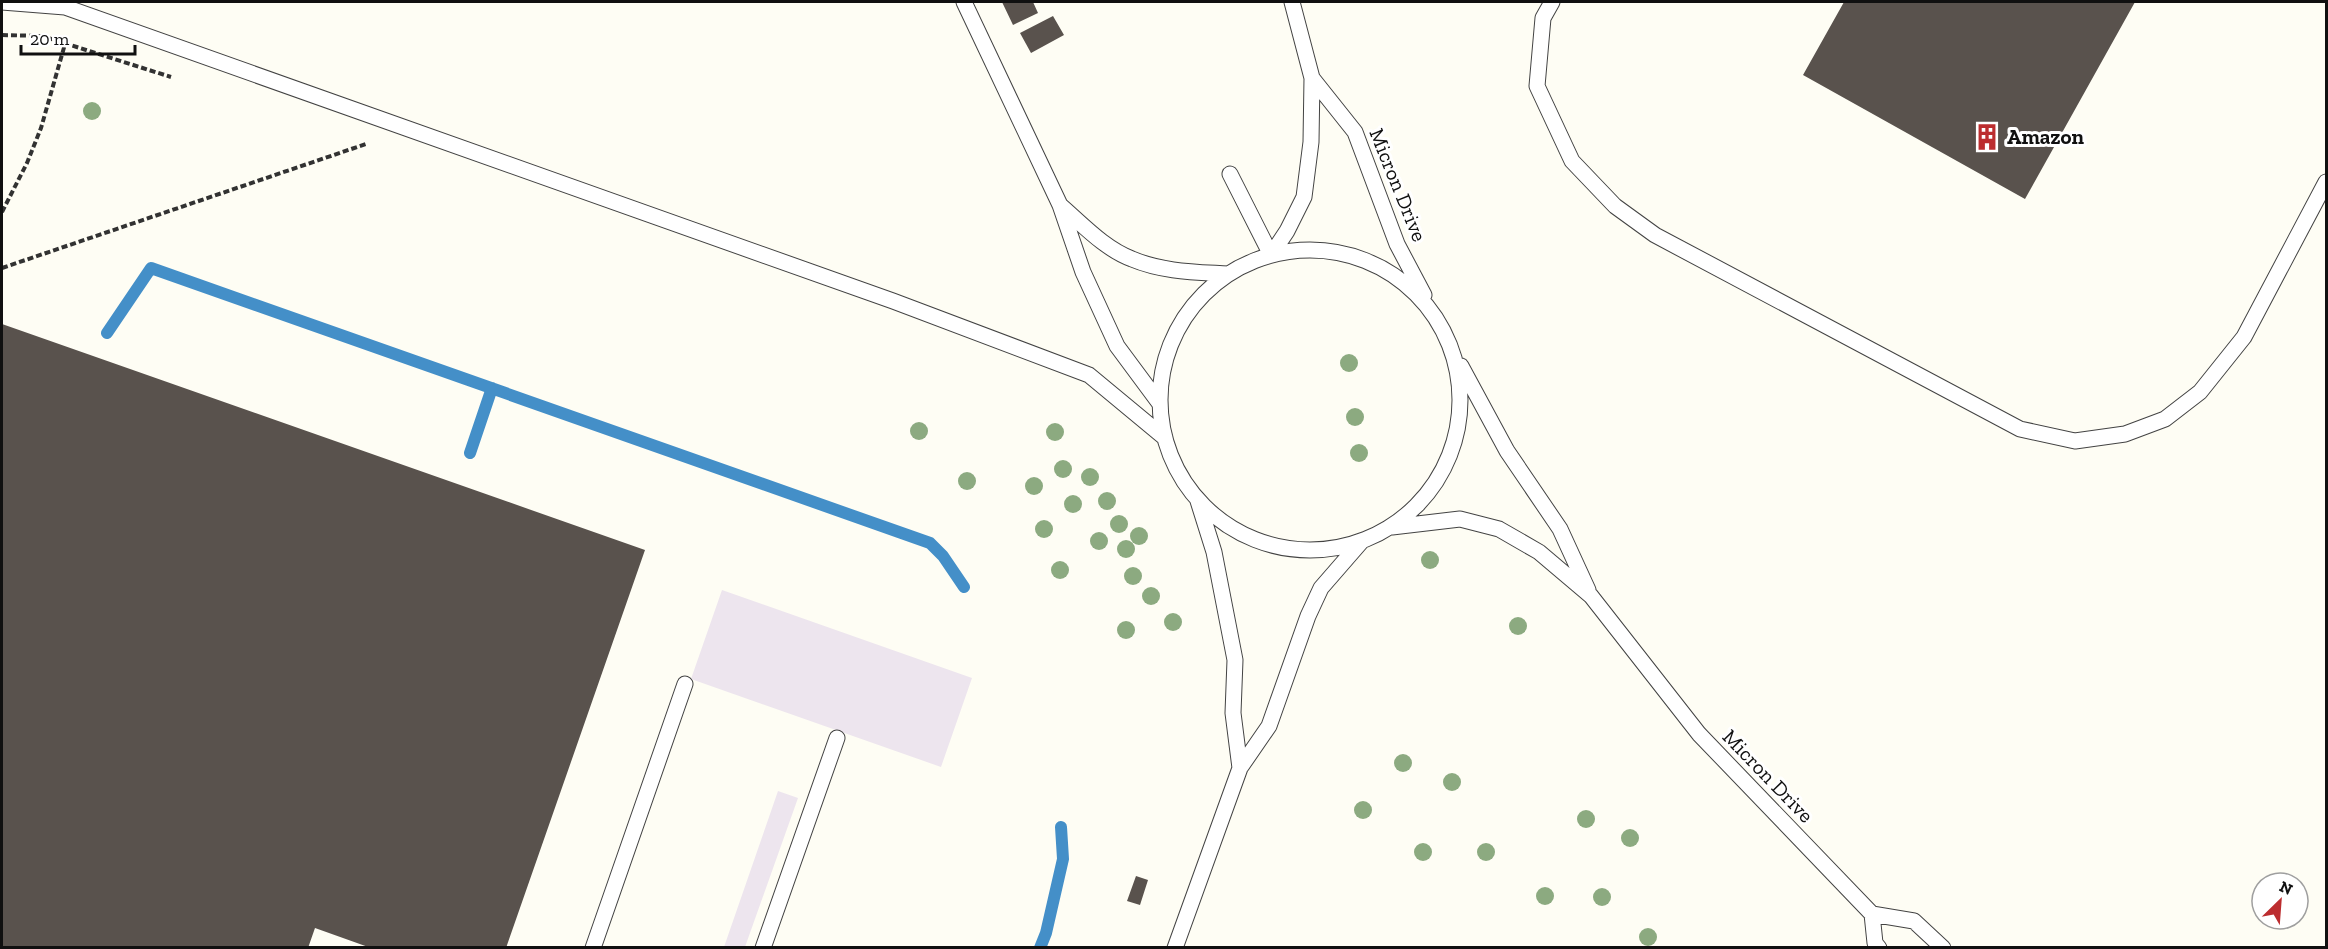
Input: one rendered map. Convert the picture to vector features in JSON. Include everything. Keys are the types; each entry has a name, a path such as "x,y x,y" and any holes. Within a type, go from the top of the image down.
{"lane":[{"path":"2,2 65,7 882,297 1089,375 1165,438"},
{"path":"964,2 1060,205 1083,272 1117,346 1160,404"},
{"name":"Micron Drive","path":"1271,255 1287,231 1304,197 1311,142 1312,78 1292,2"},
{"path":"1552,2 1543,18 1538,86 1572,161 1615,206 1655,235 2020,429 2075,441 2125,434 2165,419 2200,392 2244,336 2326,182"},
{"name":"Micron Drive","path":"1312,78 1355,132 1397,244 1435,315"},
{"path":"1230,174 1271,255"},
{"path":"1060,205 1103,242 1130,259 1170,271 1228,274"},
{"path":"1307,250 1344,254 1379,267 1410,287 1435,315 1452,349 1460,388 1459,429 1446,468 1423,501 1392,527 1361,542 1332,549 1302,550 1273,546 1245,535 1220,520 1198,500 1178,471 1165,438 1160,404 1162,374 1170,345 1185,317 1203,294 1228,274 1271,255 1307,250"},
{"name":"Micron Drive","path":"1452,349 1507,451 1560,529 1590,596"},
{"path":"1198,500 1214,552 1228,614 1235,660 1233,713 1240,768"},
{"name":"Micron Drive","path":"1392,527 1460,519 1500,529 1539,552 1590,596 1699,734 1872,914"},
{"path":"1175,948 1240,768 1269,726 1308,616 1321,588 1361,542"},
{"path":"593,948 685,684"},
{"path":"763,948 837,738"},
{"path":"1879,948 1875,943 1872,914 1914,921 1943,948"}],"path":[{"path":"2,212 27,163 41,128 65,44"},
{"path":"2,268 366,144"}],"shaded area":[{"path":"722,590 972,678 941,767 691,679"},
{"path":"778,791 798,798 745,947 724,947"}],"building":[{"path":"1002,2 1033,2 1038,13 1013,25"},
{"name":"Amazon","path":"1844,2 2135,2 2025,199 1803,75"},
{"path":"1053,16 1064,35 1031,53 1020,33"},
{"path":"2,324 645,550 506,948 371,948 315,928 308,948 2,948"},
{"path":"1136,876 1148,880 1140,905 1127,901"}],"waterway":[{"path":"107,333 151,268 930,543 943,556 964,587"},
{"path":"470,453 492,388"},
{"path":"1040,948 1046,933 1063,859 1061,827"}],"place":[{"name":"Amazon","path":"1987,137"}]}
